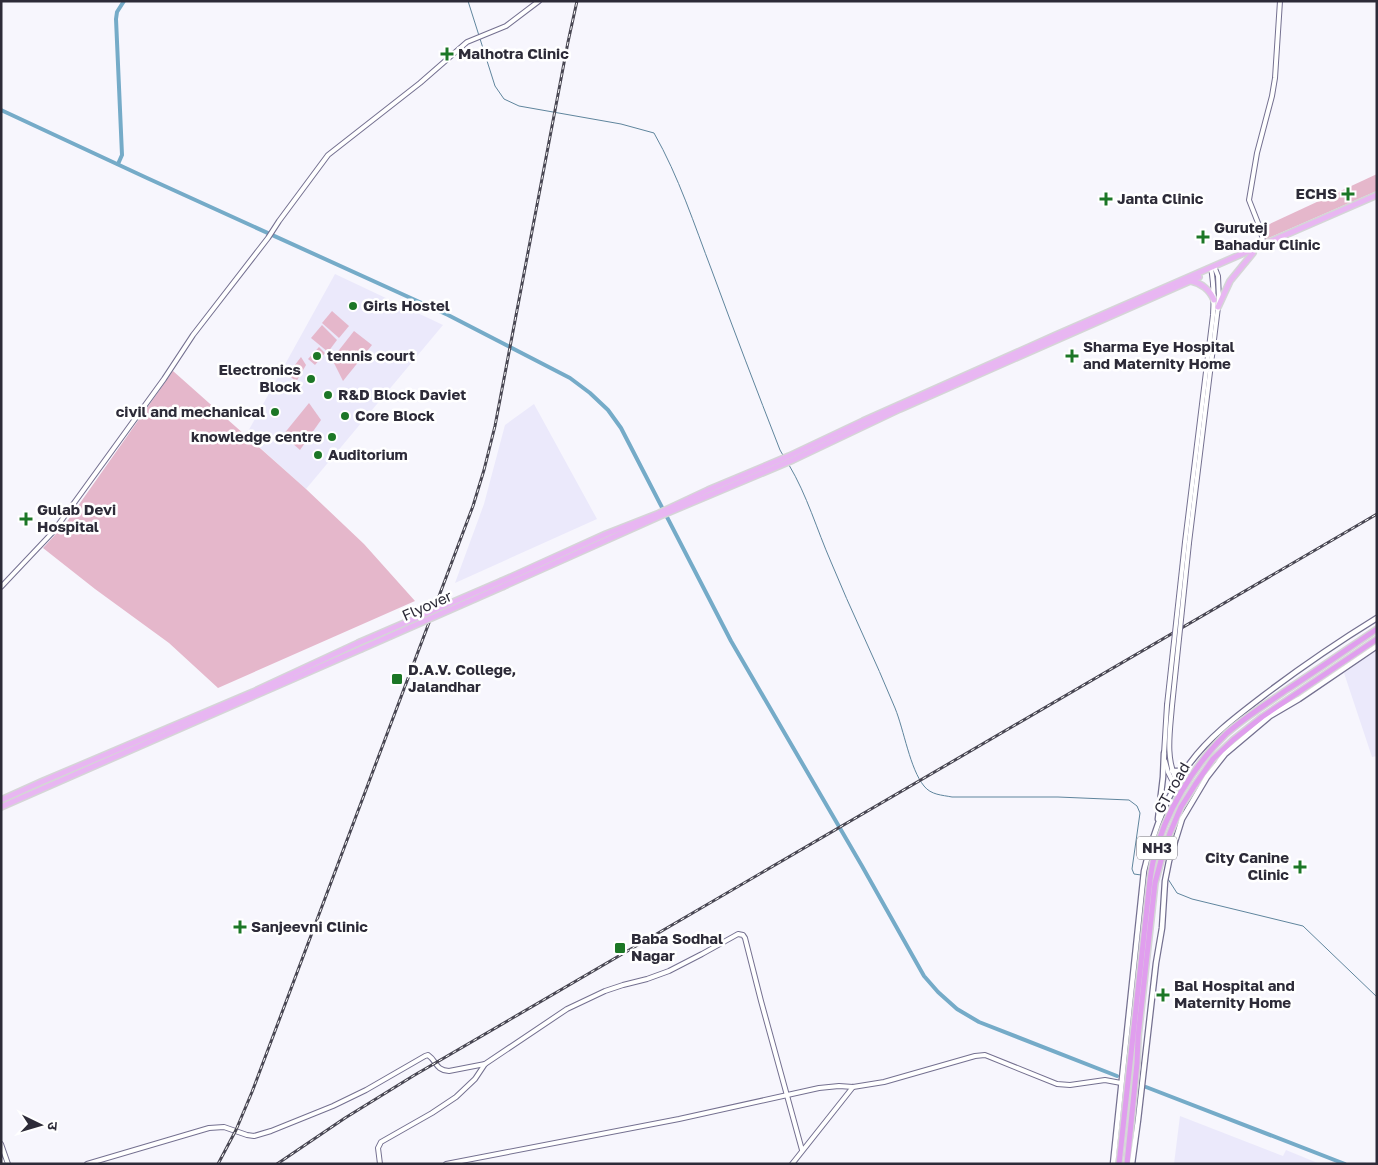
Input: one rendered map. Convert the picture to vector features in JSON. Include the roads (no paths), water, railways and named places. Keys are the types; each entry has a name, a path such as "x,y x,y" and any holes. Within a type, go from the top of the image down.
{"highway":[{"name":"GT road","path":"1119,1164 1151,872 1158,843 1175,804 1195,770 1228,732 1258,709 1377,630"},
{"name":"GT road","path":"1126,1164 1155,883 1163,853 1181,807 1213,758 1233,740 1262,717 1377,639"}],"main road":[{"path":"790,459 1191,281 1252,250 1377,195"},
{"path":"1218,307 1230,281 1253,253 1262,246"},
{"path":"790,459 863,421 1056,335 1253,253"},
{"path":"1191,281 1197,282 1208,290 1214,300"},
{"name":"Flyover","path":"254,694 669,510 790,459"},
{"path":"1158,822 1176,784 1198,752 1216,734 1312,659 1377,618"},
{"path":"1132,1164 1156,963 1162,928 1165,881 1182,819 1207,777 1225,754 1270,716 1377,646"},
{"path":"1,800 254,694"},
{"path":"1,807 254,694"},
{"path":"1113,1164 1144,872 1158,822 1164,753"},
{"path":"1172,771 1179,771 1189,765"}],"street":[{"path":"1,587 53,532 158,387 193,335 268,238 292,202 328,155 420,83 467,42 506,26 539,1"},
{"path":"1262,246 1260,228 1249,200 1275,78 1280,1"},
{"path":"1176,784 1168,772 1164,753 1187,542 1215,315 1213,269"},
{"path":"1213,269 1219,287 1218,307 1215,315"},
{"path":"1170,706 1170,759 1176,784"},
{"path":"380,1164 378,1148 381,1142 456,1097 475,1079 485,1064 567,1008 587,998 658,975 702,954 736,934 740,934 744,938 802,1150"},
{"path":"87,1164 209,1128 224,1127 254,1136 271,1131 366,1090 428,1055 437,1066 445,1071 485,1064"},
{"path":"446,1164 679,1119 787,1095 830,1087 854,1087 890,1080 980,1055 990,1057 1057,1084 1070,1085 1105,1080 1121,1083"},
{"path":"792,1164 854,1087"},
{"path":"1,1144 8,1164"},
{"path":"1,1160 3,1164"}],"waterway":[{"path":"118,164 122,155 116,19 117,12 124,1"},
{"path":"468,1 495,86 504,99 519,106 621,124 654,133 686,201 754,383 784,457"},
{"path":"1,110 448,315 570,378 590,393 608,410 621,428 731,641 924,976 957,1009 979,1022 1117,1076"},
{"path":"789,465 807,500 826,550 887,690 915,770 924,786 933,793 952,797 1058,797 1129,800 1137,806 1140,813 1132,869 1134,874 1141,875"},
{"path":"1168,879 1177,893 1192,899 1303,926 1377,997"},
{"path":"1146,1087 1345,1164"}],"railway":[{"path":"218,1164 236,1130 252,1092 473,506 495,426 577,1"},
{"path":"277,1164 345,1118 413,1076 1377,514"}],"place":[{"name":"Malhotra Clinic","path":"447,54"},
{"name":"ECHS","path":"1348,194"},
{"name":"Janta Clinic","path":"1106,199"},
{"name":"Gurutej Bahadur Clinic","path":"1203,237"},
{"name":"Girls Hostel","path":"353,306"},
{"name":"tennis court","path":"317,356"},
{"name":"Sharma Eye Hospital and Maternity Home","path":"1072,356"},
{"name":"Electronics Block","path":"311,379"},
{"name":"R&D Block Daviet","path":"328,395"},
{"name":"civil and mechanical","path":"275,412"},
{"name":"Core Block","path":"345,416"},
{"name":"knowledge centre","path":"332,437"},
{"name":"Auditorium","path":"318,455"},
{"name":"Gulab Devi Hospital","path":"26,519"},
{"name":"D.A.V. College, Jalandhar","path":"397,679"},
{"name":"City Canine Clinic","path":"1300,867"},
{"name":"Sanjeevni Clinic","path":"240,927"},
{"name":"Baba Sodhal Nagar","path":"620,948"},
{"name":"Bal Hospital and Maternity Home","path":"1163,995"}]}
